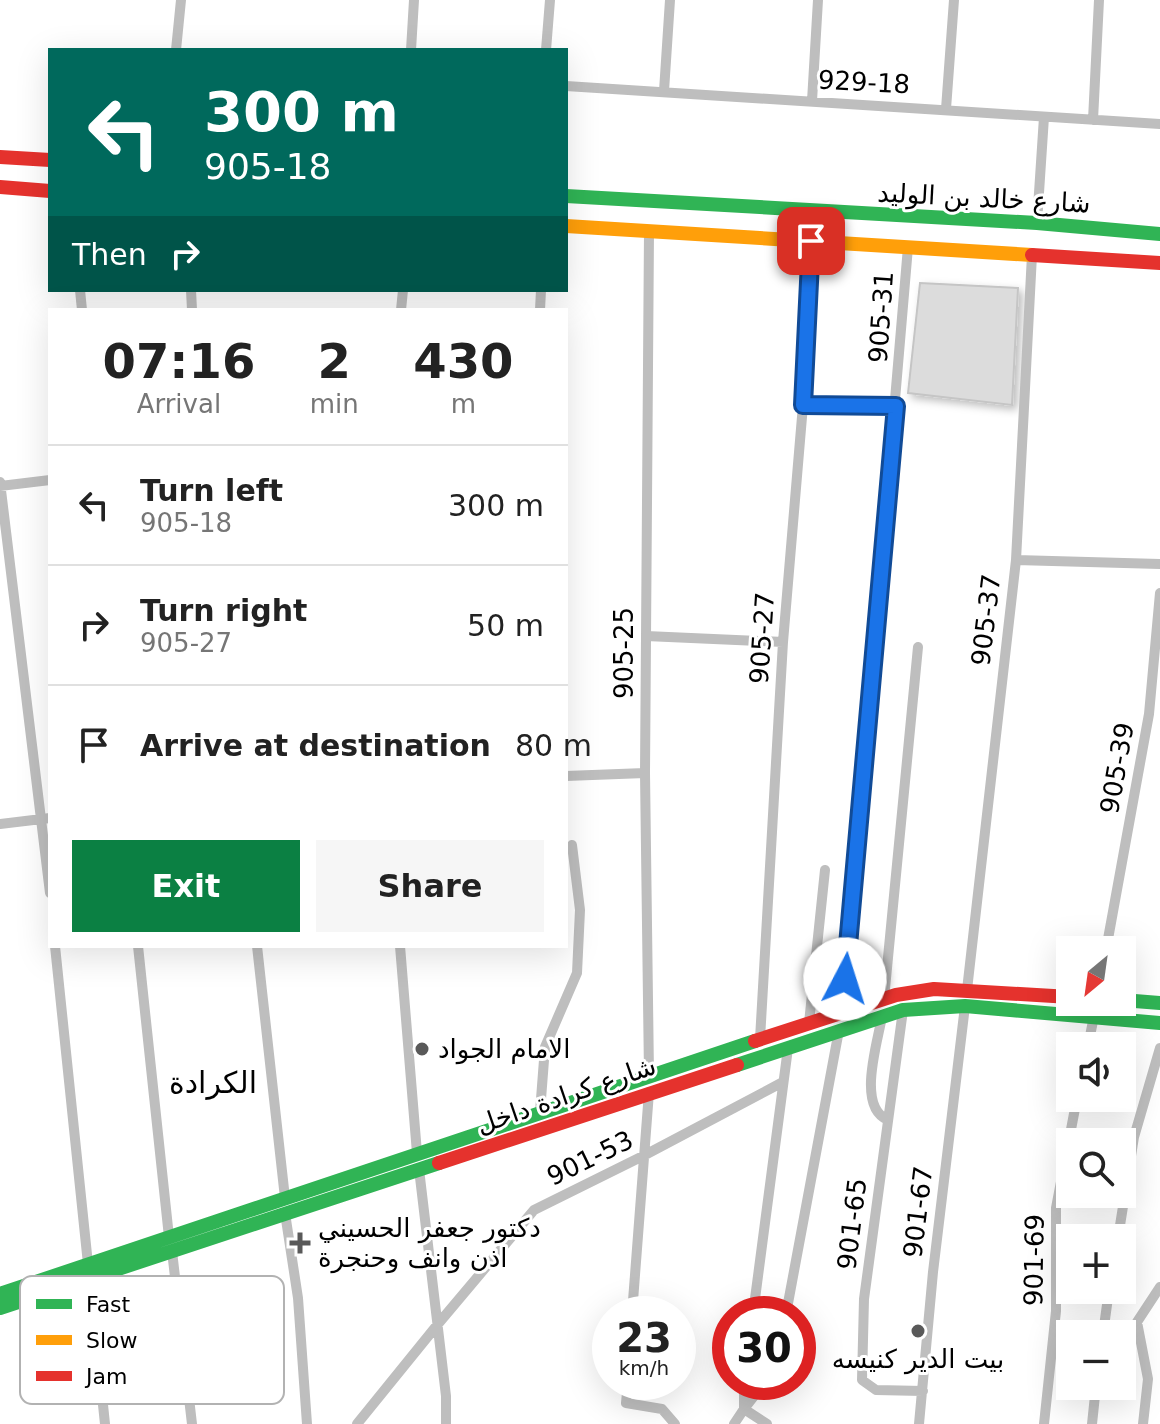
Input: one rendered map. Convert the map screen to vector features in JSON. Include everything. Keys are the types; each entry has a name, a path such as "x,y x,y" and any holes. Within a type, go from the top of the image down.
{"main road":[{"path":"0,157 48,160"},
{"path":"0,187 48,191"},
{"name":"شارع خالد بن الوليد","path":"568,196 1037,223 1160,234"},
{"name":"شارع خالد بن الوليد","path":"568,226 1160,263"},
{"name":"شارع كرادة داخل","path":"285,1206 417,1153 884,999 934,989 1056,996"},
{"path":"1136,1001 1160,1003"},
{"name":"شارع كرادة داخل","path":"79,1276 285,1206 419,1169 903,1010 965,1006 1056,1013"},
{"name":"شارع كرادة داخل","path":"1094,1016 1160,1023"},
{"name":"شارع كرادة داخل","path":"73,1276 89,1272"},
{"name":"شارع كرادة داخل","path":"0,1294 20,1289"},
{"name":"شارع كرادة داخل","path":"0,1308 20,1300"}],"street":[{"path":"176,48 181,0"},
{"path":"411,48 414,0"},
{"path":"546,48 550,0"},
{"path":"664,91 670,0"},
{"path":"812,101 818,0"},
{"path":"946,109 954,0"},
{"path":"1093,120 1099,0"},
{"name":"929-18","path":"568,86 1160,124"},
{"path":"1037,223 1044,117"},
{"name":"905-25","path":"649,231 645,773 649,1075"},
{"name":"905-27","path":"760,1039 783,642 803,405 811,241"},
{"name":"905-31","path":"843,1011 908,247"},
{"name":"905-37","path":"967,990 1016,560 1032,255"},
{"path":"803,405 896,406"},
{"path":"48,480 0,484 46,819 48,856"},
{"path":"1016,560 1160,564"},
{"name":"905-39","path":"1109,936 1149,714 1160,593"},
{"path":"646,636 783,642"},
{"path":"884,999 918,647"},
{"path":"568,776 645,773"},
{"path":"0,824 46,819"},
{"path":"540,1112 545,1047 577,973 580,910 572,845"},
{"path":"809,1023 825,870"},
{"path":"55,948 89,1276"},
{"path":"138,948 174,1276"},
{"path":"257,948 298,1298 307,1424"},
{"path":"400,948 417,1153"},
{"name":"901-67","path":"919,1424 933,1272 965,1006"},
{"name":"901-65","path":"903,1010 864,1299 862,1380 876,1390 923,1391"},
{"path":"882,1016 870,1086 875,1110 880,1117 888,1120"},
{"path":"1091,1032 1094,1016"},
{"path":"789,1296 839,1030"},
{"path":"755,1296 788,1048"},
{"path":"1120,1224 1134,1137 1160,1048"},
{"name":"901-53","path":"357,1424 534,1210 783,1082"},
{"path":"633,1296 649,1092"},
{"name":"901-69","path":"1044,1424 1056,1311 1056,1208 1074,1112"},
{"path":"419,1169 446,1396 446,1424"},
{"path":"1143,1424 1148,1379 1137,1322 1160,1287"},
{"path":"626,1400 626,1403 662,1409 675,1424"},
{"path":"744,1400 744,1409"},
{"path":"734,1424 751,1400"},
{"path":"1092,1424 1095,1400"},
{"path":"103,1404 105,1424"},
{"path":"190,1404 192,1424"},
{"path":"744,1409 767,1424"}],"building":[{"path":"920,283 1018,288 1012,405 908,393"}],"traffic: fast":[{"path":"568,196 1037,223 1160,234"},
{"path":"1136,1001 1160,1003"},
{"path":"737,1065 903,1010 965,1006 1160,1023"},
{"path":"54,1276 755,1041"},
{"path":"97,1276 439,1163"},
{"path":"0,1294 20,1287"},
{"path":"0,1308 20,1301"}],"traffic: slow":[{"path":"568,226 1032,255"}],"traffic: jam":[{"path":"0,157 48,160"},
{"path":"0,187 48,191"},
{"path":"1032,255 1160,263"},
{"path":"755,1041 896,995 934,989 1056,996"},
{"path":"439,1163 737,1065"}],"place":[{"name":"الامام الجواد","path":"422,1049"},
{"name":"دكتور جعفر الحسيني اذن وانف وحنجرة","path":"300,1243"},
{"name":"بيت الدير كنيسه","path":"918,1331"}],"district":[{"name":"الكرادة","path":"213,1082"}],"route":[{"path":"811,241 803,405 896,406 845,979"}]}
